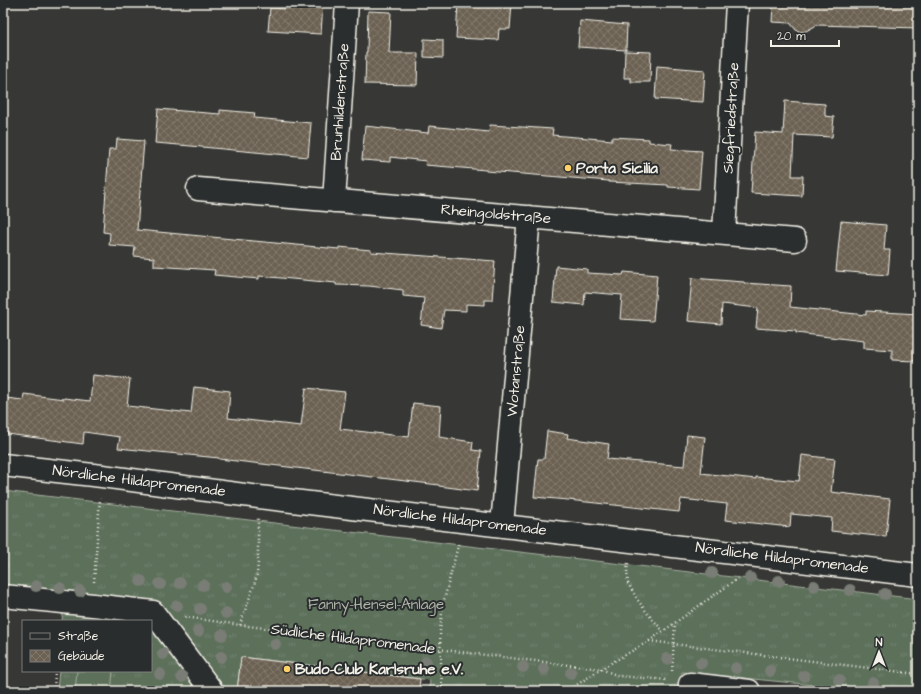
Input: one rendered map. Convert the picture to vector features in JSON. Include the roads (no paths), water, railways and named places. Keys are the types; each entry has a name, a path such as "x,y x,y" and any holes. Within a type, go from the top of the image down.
{"street":[{"name":"Brunhildenstraße","path":"334,201 346,3"},
{"name":"Siegfriedstraße","path":"724,234 738,3"},
{"name":"Rheingoldstraße","path":"198,189 795,240"},
{"name":"Wotanstraße","path":"502,525 529,217"},
{"name":"Nördliche Hildapromenade","path":"3,464 918,575"},
{"path":"3,596 153,612 212,691"},
{"path":"684,685 750,691"}],"place":[{"name":"Porta Sicilia","path":"568,168"},
{"name":"Budo-Club Karlsruhe e.V.","path":"287,669"}],"park label":[{"name":"Fanny-Hensel-Anlage","path":"376,604"}]}
